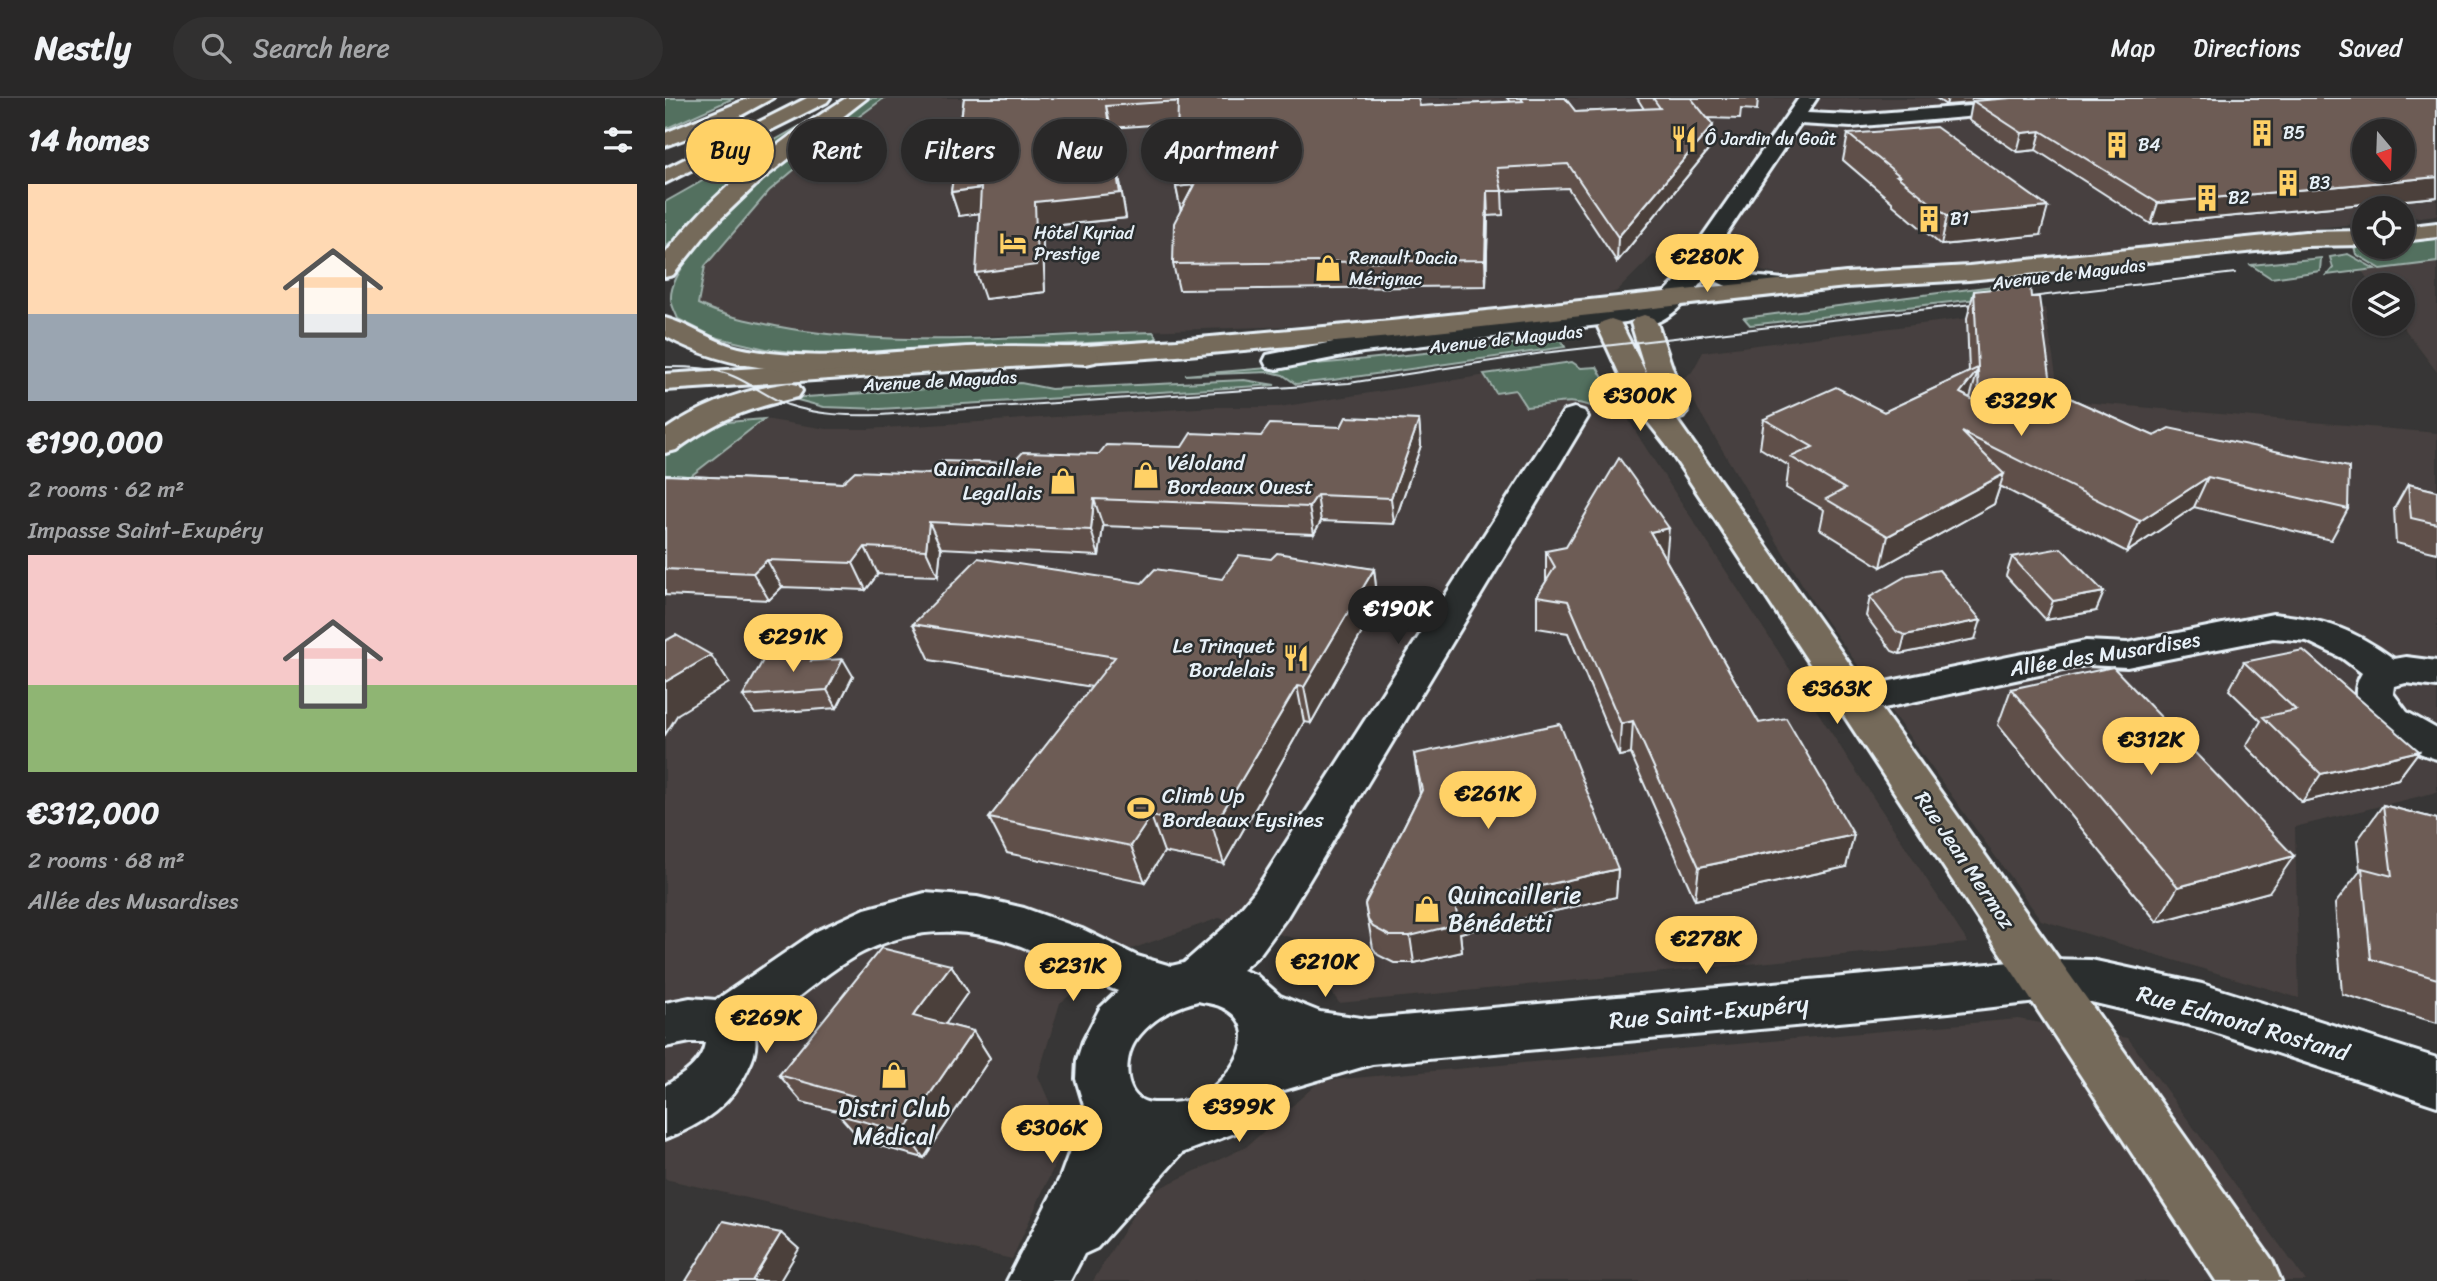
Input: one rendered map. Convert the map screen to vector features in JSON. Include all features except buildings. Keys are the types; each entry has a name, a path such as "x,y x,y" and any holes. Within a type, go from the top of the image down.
{"main road":[{"path":"665,140 718,120 764,98"},
{"path":"665,157 786,98"},
{"path":"665,177 821,98"},
{"path":"665,270 682,247 720,207 779,156 858,98"},
{"path":"2415,232 2437,230"},
{"name":"Avenue de Magudas","path":"665,397 1277,361 1641,313 1784,286 2009,270 2305,239 2352,239"},
{"name":"Avenue de Magudas","path":"665,382 1086,356 1641,313 2317,246 2352,239"},
{"path":"1641,313 1860,289 1914,276"},
{"name":"Rue Jean Mermoz","path":"1641,313 1647,403 1678,440 2251,1281"},
{"path":"665,326 681,338 718,351 789,361 837,363 989,354 1086,356"},
{"path":"665,444 701,418 729,405 757,395 788,391"}],"street":[{"path":"1641,313 1710,248 1809,98"},
{"path":"1795,118 1851,121 2037,106"},
{"path":"1710,248 1715,271 1758,285 1784,286"},
{"path":"1217,992 1574,418"},
{"name":"Allée des Musardises","path":"1856,701 2086,653 2127,655 2273,626 2294,627 2333,638 2354,649 2387,673"},
{"path":"2437,674 2420,670 2387,673 2376,680 2372,691 2376,704 2387,718 2405,731 2437,745"},
{"name":"Rue Saint-Exupéry","path":"721,1024 765,996 834,945 882,923 925,912 977,916 1024,927 1065,943 1125,973 1217,992 1318,1035 1372,1041"},
{"path":"1087,956 1107,989 1114,1030"},
{"name":"Rue Saint-Exupéry","path":"1261,1073 1372,1041 1949,991 2046,979"},
{"name":"Rue Edmond Rostand","path":"2046,979 2091,981 2202,1006 2437,1082"},
{"path":"1217,992 1269,1030 1269,1051 1261,1073 1238,1102 1204,1123 1166,1131 1145,1128 1127,1121 1112,1108 1101,1084 1102,1057 1114,1030 1129,1012 1148,997 1217,992"},
{"path":"665,1025 683,1019 705,1018 721,1024 728,1034 730,1047 726,1062 708,1084 682,1106 665,1114"},
{"path":"1048,1264 1093,1168 1112,1108"},
{"path":"1048,1264 1166,1131"}],"shaded area":[{"path":"884,98 2437,98 2437,215 2415,218 2415,196 2352,196 2352,224 1996,263 1785,276 1725,263 1653,255 1617,291 1597,299 1358,324 893,339 811,333 720,315 698,304 705,266 769,191 788,175 788,182 887,182 887,119 856,119"},
{"path":"2437,262 2437,372 2410,336 2415,336 2415,273 2362,271"},
{"path":"2045,308 2060,400 2437,433 2437,792 2295,827 2299,998 2041,920 1814,604 1698,409 1683,378 1692,372 1703,352"},
{"path":"1572,362 1581,368 1597,367 1642,442 1968,943 1339,1003 1297,939 1219,918 1126,951 1060,1003 1038,1076 1066,1140 1012,1259 665,1179 665,496 764,419 827,429 867,429 1213,407 1279,407"},
{"path":"2018,1019 2128,1038 2306,1281 1093,1281 1145,1195 1246,1147 1320,1081"}],"green space":[{"path":"665,98 734,98 686,119 665,129"},
{"path":"869,98 884,98 856,119 839,119"},
{"path":"788,133 788,143 774,154 774,141"},
{"path":"787,159 788,175 769,191 705,266 698,304 726,315 775,326 868,337 963,339 1153,332 1157,337 1154,340 820,355 766,349 714,337 678,319 671,299 677,277 694,250 761,182 774,182 774,170"},
{"path":"700,182 739,182 665,248 665,202"},
{"path":"2437,237 2437,262 2381,269 2364,259 2415,259 2415,240"},
{"path":"2348,254 2352,259 2375,269 2327,275 2333,268 2330,257"},
{"path":"2321,258 2320,271 2271,278 2251,265"},
{"path":"2016,283 2029,293 1750,325 1744,318"},
{"path":"1561,339 1565,347 1296,384 1283,375 1270,372 1185,375 1338,362"},
{"path":"1572,362 1581,368 1597,367 1612,395 1602,410 1572,402 1526,407 1515,390 1496,393 1484,374"},
{"path":"1244,380 1275,385 880,409 824,407 790,398 1021,383 1051,389"},
{"path":"764,419 665,496 665,456 716,423"}],"tram line":[{"path":"2014,299 2235,273"},
{"path":"665,367 718,371 742,380 781,402 811,411 880,415 1349,383 1543,353 1990,302"}],"place":[{"name":"B5","path":"2262,133"},
{"name":"Ô Jardin du Goût","path":"1684,139"},
{"name":"B4","path":"2117,145"},
{"name":"B3","path":"2288,183"},
{"name":"B2","path":"2207,198"},
{"name":"B1","path":"1929,219"},
{"name":"Hôtel Kyriad Prestige","path":"1013,243"},
{"name":"Renault Dacia Mérignac","path":"1328,268"},
{"name":"Véloland Bordeaux Ouest","path":"1146,475"},
{"name":"Quincailleie Legallais","path":"1063,481"},
{"name":"Le Trinquet Bordelais","path":"1296,658"},
{"name":"Climb Up Bordeaux Eysines","path":"1141,808"},
{"name":"Quincaillerie Bénédetti","path":"1427,909"},
{"name":"Distri Club Médical","path":"894,1075"}]}
